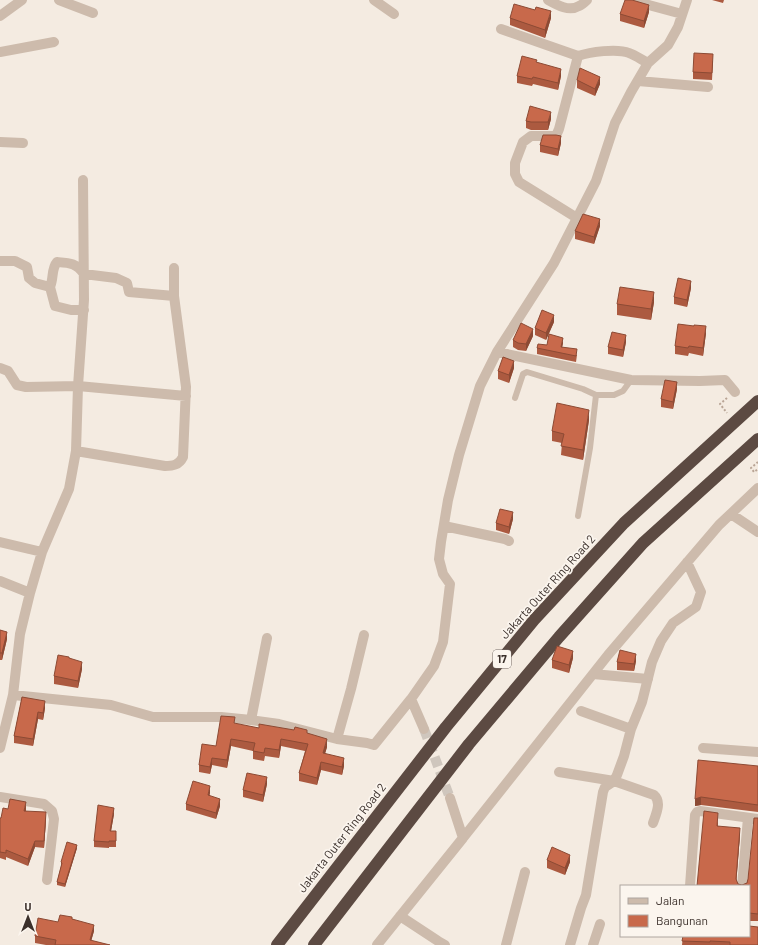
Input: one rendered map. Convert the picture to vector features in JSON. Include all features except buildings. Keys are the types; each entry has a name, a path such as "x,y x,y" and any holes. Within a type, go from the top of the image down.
{"highway":[{"name":"Jakarta Outer Ring Road 2","path":"277,945 446,727 534,620 624,523 758,400"},
{"name":"17","path":"314,945 469,744 559,637 643,543 758,439"}],"street":[{"path":"0,16 22,0"},
{"path":"59,0 93,13"},
{"path":"375,0 394,14"},
{"path":"548,0 560,7 572,8 579,7 587,0"},
{"path":"630,0 682,14"},
{"path":"13,695 111,705 153,716 221,717 251,720 279,724 337,739 374,745 411,700 434,666 442,642 450,584 443,574 439,559 441,542 448,500 459,455 480,386 497,352 554,263 596,181 615,123 648,63 668,45 678,26 687,0"},
{"path":"501,29 578,56 587,53 612,51 627,52 648,63"},
{"path":"0,52 54,42"},
{"path":"577,218 519,182 515,174 515,163 522,142 531,136 556,136 578,56"},
{"path":"638,81 708,86"},
{"path":"0,142 23,144"},
{"path":"0,748 13,695 20,634 30,593 42,552 69,489 76,451 78,386 84,310 83,180"},
{"path":"0,260 15,261 27,267 29,278 35,283 50,286"},
{"path":"84,310 71,310 55,306 50,286 54,266 57,262 69,263 79,267 84,274 116,278 127,283 130,292 174,296"},
{"path":"76,451 165,466 176,465 181,461 183,457 186,387 174,296 174,268"},
{"path":"497,352 632,380 725,380 735,392"},
{"path":"0,368 8,371 17,385 26,387 78,386 186,396"},
{"path":"377,945 633,625 719,525 758,488"},
{"path":"731,514 758,532"},
{"path":"444,526 510,541"},
{"path":"0,542 42,552"},
{"path":"570,945 586,895 602,792 605,787 614,781 617,775 631,729 642,702 652,662 661,641 673,623 696,607 701,592 687,562"},
{"path":"0,581 30,593"},
{"path":"337,739 364,635"},
{"path":"251,720 267,638"},
{"path":"593,674 648,679"},
{"path":"411,700 424,729"},
{"path":"581,711 631,729"},
{"path":"703,748 758,752"},
{"path":"559,772 614,781 654,795 658,798 659,802 653,823"},
{"path":"0,797 44,804 52,811 54,818 47,880"},
{"path":"450,798 463,838"},
{"path":"690,885 695,815 700,811 753,818 742,885"},
{"path":"506,945 525,872"},
{"path":"400,916 445,945"}],"lane":[{"path":"515,398 523,374 527,372 583,389 596,395 614,395 619,393 623,391 632,380"},
{"path":"578,516 590,448 596,395"}],"path":[{"path":"758,462 751,468 754,472 758,469"}],"tunnel":[{"path":"424,729 450,798"}]}
